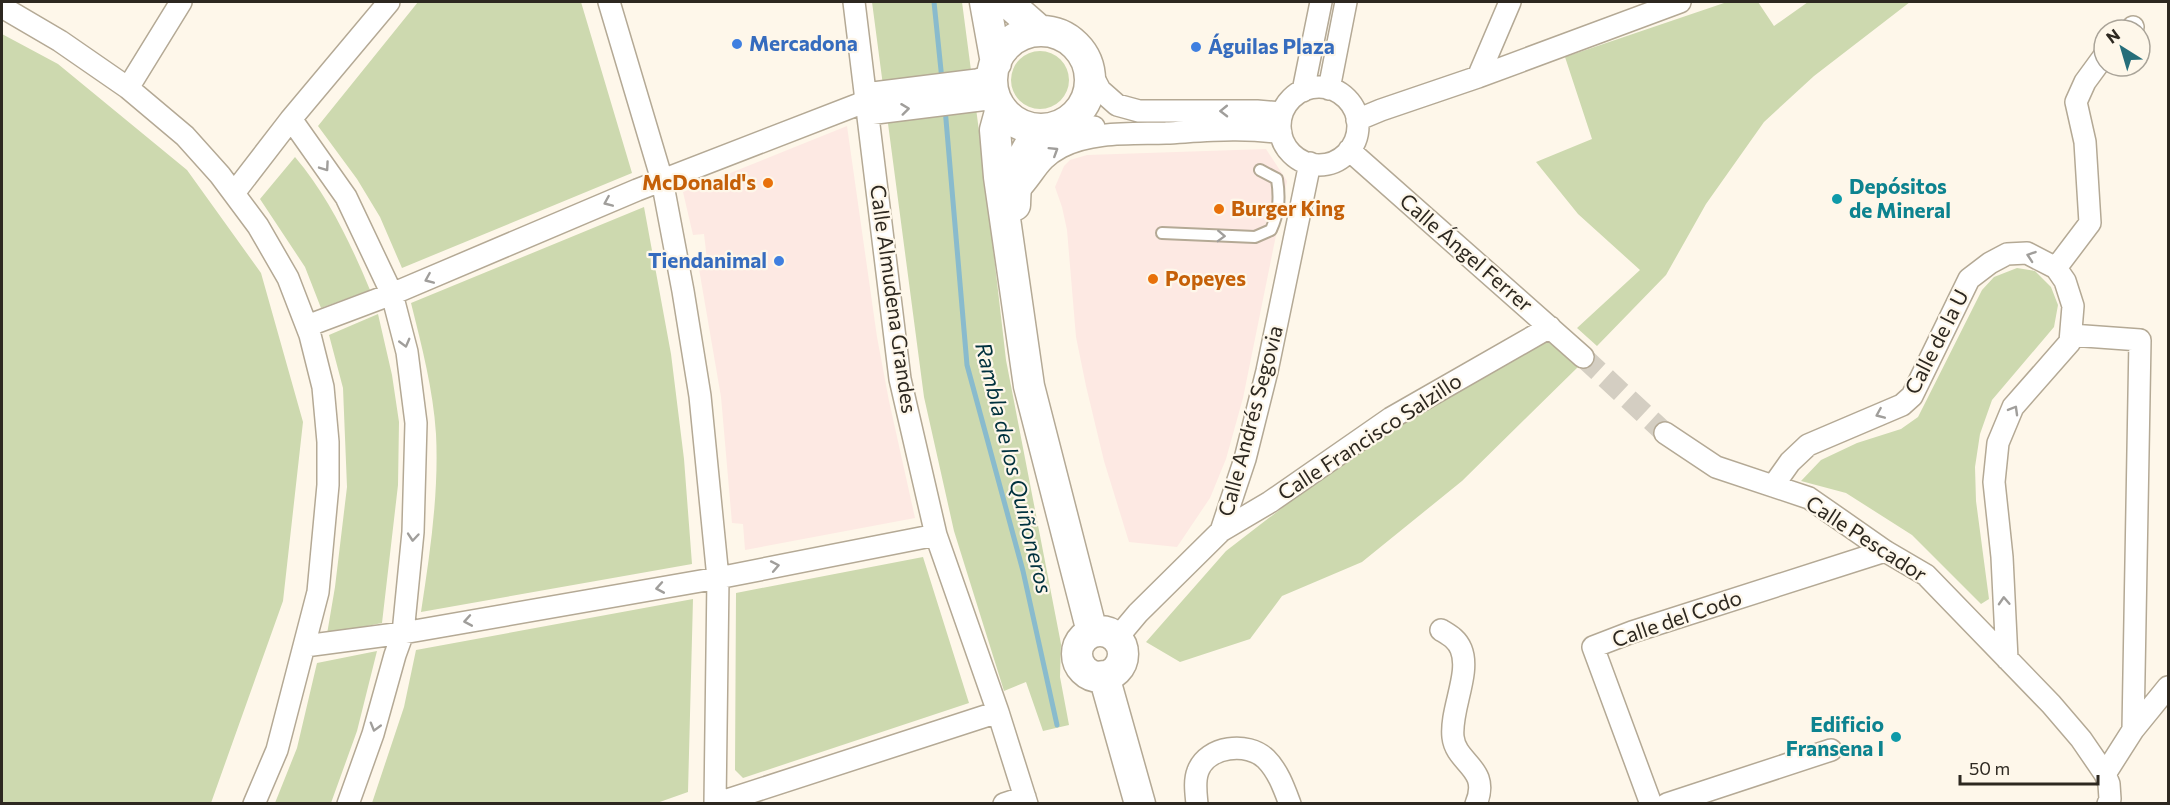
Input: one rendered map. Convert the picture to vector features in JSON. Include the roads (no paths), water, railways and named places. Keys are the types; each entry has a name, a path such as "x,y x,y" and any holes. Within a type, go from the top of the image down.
{"main road":[{"path":"985,2 996,86 995,130 1001,195 1029,386 1104,635 1122,649 1122,661 1114,672 1104,676 1095,676 1084,671 1076,656 1081,640 1104,635"},
{"path":"1007,2 1040,31"},
{"path":"1040,31 1060,35 1074,44 1086,60 1090,71 1089,89 1083,105 1068,122 1047,128 1020,124 1012,120 996,86 1003,50 1013,40 1027,33 1040,31"},
{"path":"1015,286 1017,168 1022,157 1047,128"},
{"path":"1104,676 1140,804"}],"street":[{"path":"5,2 2,7 60,41 128,88 185,136 258,226 288,278 307,326 323,387 328,453 326,515 318,592 277,750 254,804"},
{"path":"128,88 181,2"},
{"path":"234,194 291,119 389,2"},
{"path":"609,2 662,180 700,396 718,578 715,804 998,712"},
{"name":"Calle Almudena Grandes","path":"854,2 900,379 936,535 1026,800"},
{"path":"1303,91 1321,2"},
{"path":"1329,89 1346,2"},
{"path":"1478,77 1510,2"},
{"path":"1357,120 1478,77 1669,4"},
{"path":"1090,71 1100,90 1117,105 1139,111 1257,111 1282,123"},
{"path":"2007,659 2002,557 1994,482 1998,443 2013,407 2070,342 2073,306 2065,281 2056,268 2090,223 2085,142 2076,102 2092,72"},
{"path":"307,326 392,294 662,180 866,103 949,94 977,80 996,86"},
{"path":"1316,87 1329,89 1341,94 1350,102 1357,120 1356,134 1349,150 1332,162 1310,164 1290,152 1282,123 1290,100 1303,91 1316,87"},
{"path":"291,119 346,197 392,294 407,352 416,423 413,532 403,633 373,734 348,804"},
{"path":"1016,194 1029,180 1034,168 1060,147 1075,140 1135,132 1258,129 1282,123"},
{"path":"1047,128 1125,127 1135,132"},
{"name":"Calle Ángel Ferrer","path":"1349,150 1583,357"},
{"name":"Calle Andrés Segovia","path":"1104,635 1138,613 1221,531 1245,459 1267,371 1310,164"},
{"name":"Calle de la U","path":"1773,486 1790,462 1808,445 1902,405 1912,396 1969,279 1990,263 2007,254 2027,253 2056,268"},
{"name":"Calle Francisco Salzillo","path":"1221,531 1270,502 1390,418 1550,327"},
{"path":"2071,334 2140,340 2133,730"},
{"name":"Calle Pescador","path":"1665,433 1716,466 1809,498 1885,551 1926,575 2051,704 2081,740 2107,787 2121,804"},
{"path":"304,646 403,633 718,578 936,535"},
{"name":"Calle del Codo","path":"1651,804 1593,647 1632,632 1885,551"},
{"path":"1441,630 1454,639 1461,649 1463,664 1453,716 1453,738 1458,751 1470,764 1479,781 1479,795 1476,804"},
{"path":"2107,787 2133,730 2169,687"},
{"path":"1197,804 1198,770 1210,757 1227,748 1245,749 1264,757 1278,773 1290,804"},
{"path":"1667,804 1831,750"},
{"path":"1004,804 1026,800"}],"lane":[{"path":"1162,233 1255,237 1271,230 1278,215 1280,196 1277,179 1260,170"}],"waterway":[{"name":"Rambla de los Quiñoneros","path":"934,2 942,80"},
{"name":"Rambla de los Quiñoneros","path":"945,108 967,365 1023,571 1057,725"}],"tunnel":[{"path":"1583,357 1665,433"}],"place":[{"name":"Mercadona","path":"737,44"},
{"name":"Águilas Plaza","path":"1196,47"},
{"name":"McDonald's","path":"768,183"},
{"name":"Depósitos de Mineral","path":"1837,199"},
{"name":"Burger King","path":"1219,209"},
{"name":"Tiendanimal","path":"779,261"},
{"name":"Popeyes","path":"1153,279"},
{"name":"Edificio Fransena I","path":"1896,737"}]}
